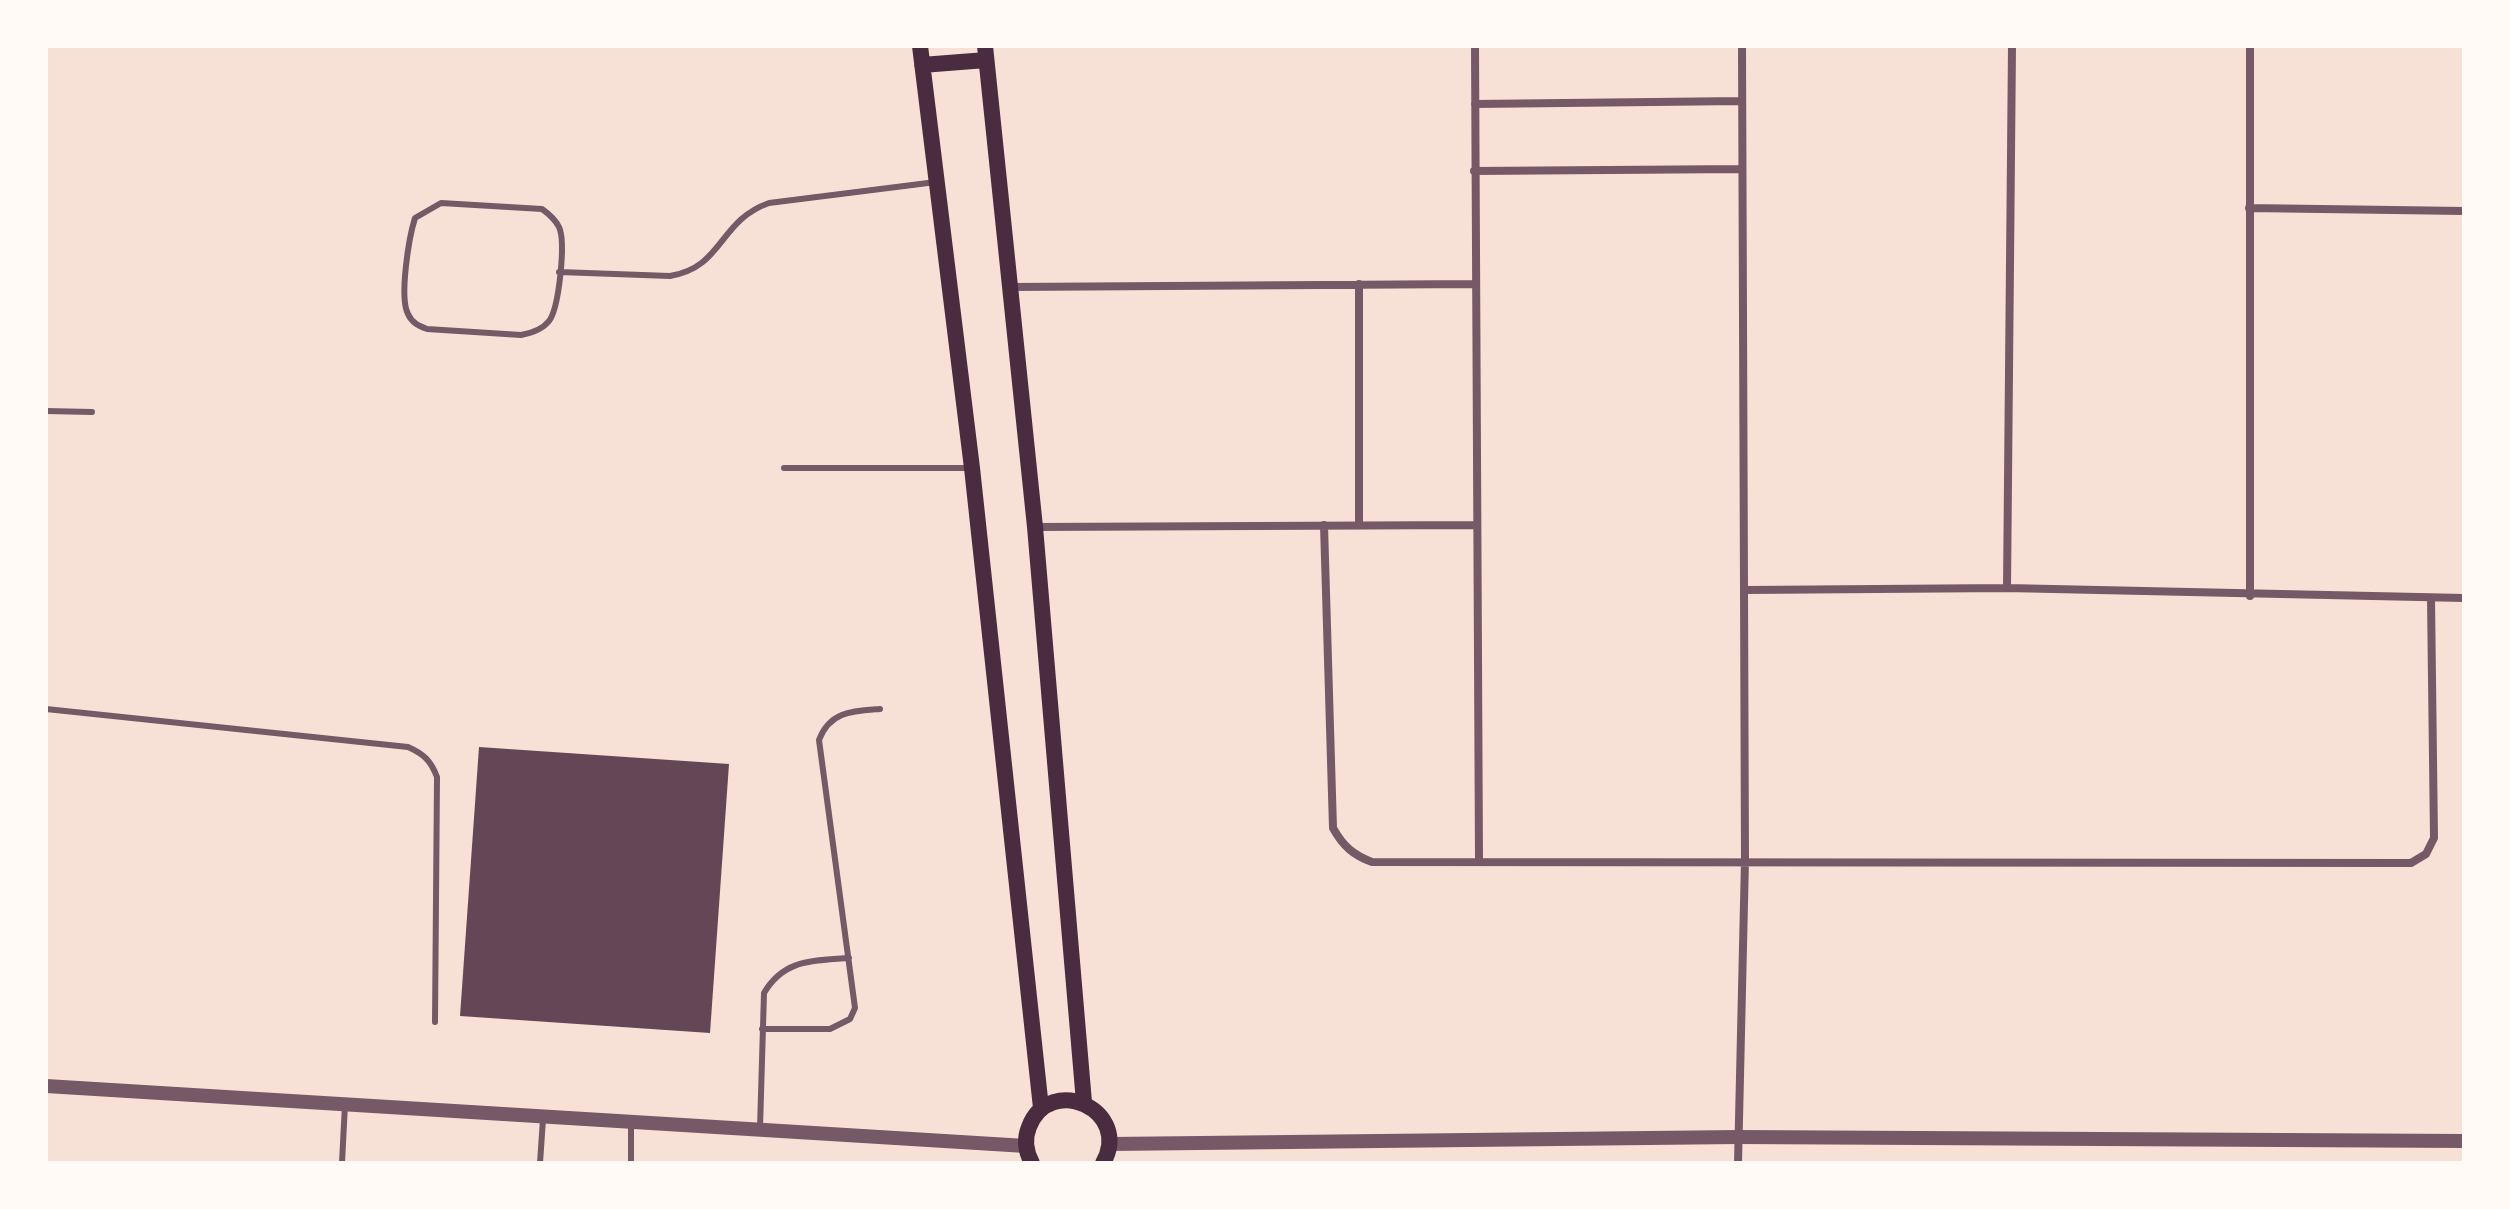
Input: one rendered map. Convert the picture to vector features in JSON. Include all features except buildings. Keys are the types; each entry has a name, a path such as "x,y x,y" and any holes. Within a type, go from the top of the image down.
{"main road":[{"path":"920,46 972,468 1041,1108"},
{"path":"922,65 986,53 1035,527 1084,1102"},
{"path":"1032,1163 1026,1146 1027,1132 1041,1108 1057,1100 1084,1102 1104,1119 1110,1144 1103,1163"}],"street":[{"path":"1475,46 1479,862"},
{"path":"1738,1163 1745,860 1742,46"},
{"path":"2007,588 2012,46"},
{"path":"2250,46 2250,596"},
{"path":"1475,104 1742,101"},
{"path":"1474,171 1742,169"},
{"path":"2249,208 2464,211"},
{"path":"1359,284 1359,525"},
{"path":"1011,287 1475,284"},
{"path":"1324,525 1333,828 1341,843 1355,856 1372,862 2411,863 2426,854 2434,838 2431,599"},
{"path":"1035,527 1477,525"},
{"path":"1745,590 2007,588 2250,596 2464,598"},
{"path":"46,1086 1026,1146"},
{"path":"1110,1144 1738,1137 2464,1141"}],"lane":[{"path":"559,272 670,276 687,273 713,255 736,220 751,209 769,203 936,182"},
{"path":"441,203 542,209 559,227 563,239 559,272 555,311 548,323 535,332 521,335 427,329 416,325 404,304 415,218 427,208 441,203"},
{"path":"46,411 92,412"},
{"path":"784,468 972,468"},
{"path":"46,709 408,747 422,753 432,763 437,777 435,1022"},
{"path":"762,1029 830,1029 850,1019 855,1008 819,740 824,727 835,717 848,711 880,709"},
{"path":"760,1128 764,993 773,978 787,967 804,961 849,958"},
{"path":"342,1163 345,1104"},
{"path":"540,1163 543,1115"},
{"path":"631,1163 632,1120"}]}
